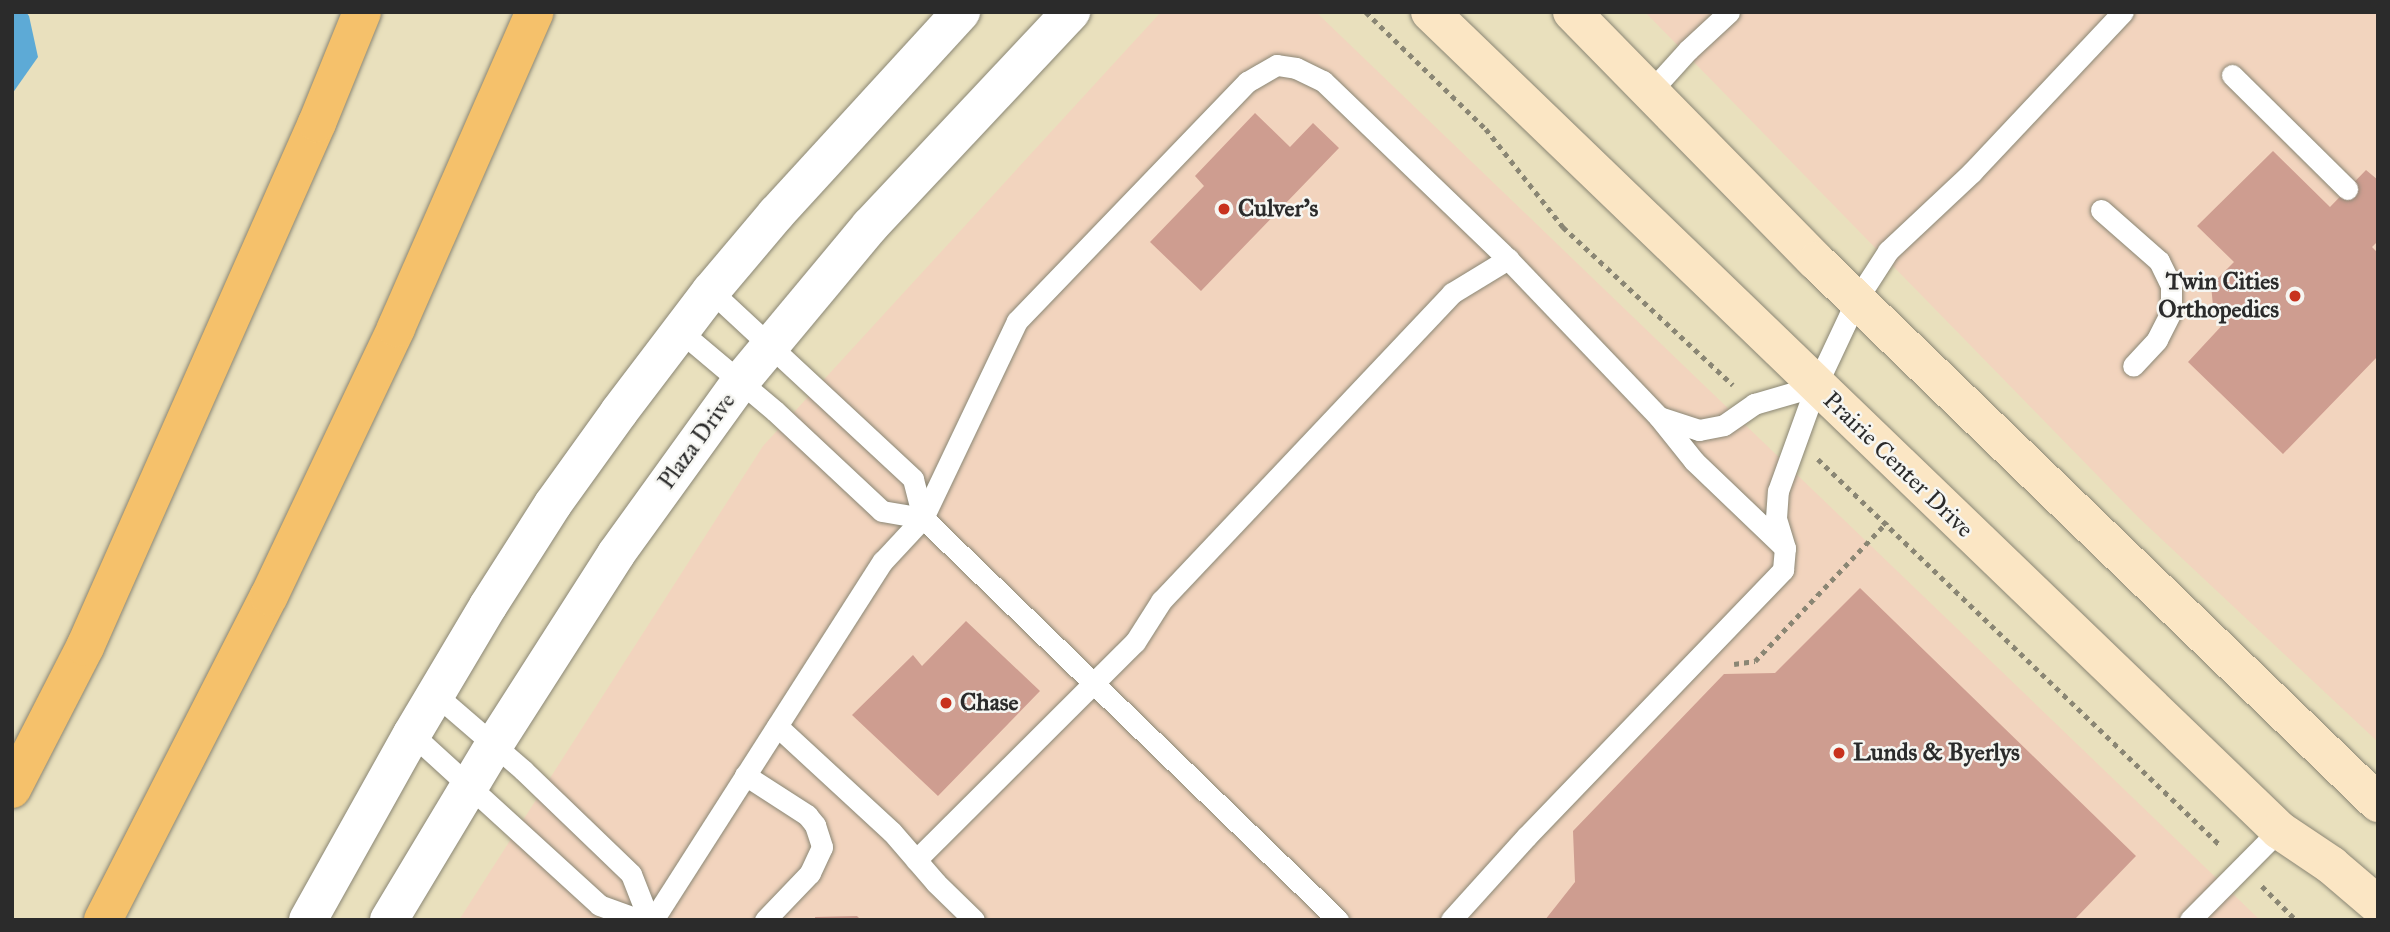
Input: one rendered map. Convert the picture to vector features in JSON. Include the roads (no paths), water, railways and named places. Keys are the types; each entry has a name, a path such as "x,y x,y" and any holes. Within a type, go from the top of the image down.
{"highway":[{"path":"317,123 349,12"},
{"path":"12,789 85,647 317,123 362,12"},
{"path":"103,920 269,596 396,328 529,22"}],"main road":[{"name":"Prairie Center Drive","path":"1430,12 1816,387 2279,830 2332,865 2378,905"},
{"path":"1572,12 1857,299 2378,803"}],"street":[{"path":"308,920 435,694 553,504 711,291 844,137 961,12"},
{"name":"Plaza Drive","path":"389,920 469,785 616,554 740,382 870,226 1071,12"}],"lane":[{"path":"1650,92 1688,50 1730,12"},
{"path":"1451,920 1526,837 1783,570 1785,548 1776,518 1778,491 1816,387 1857,299 1888,251 1972,172 2123,12"},
{"path":"651,920 883,561 923,518 1017,321 1247,82 1277,65 1296,68 1323,81 1508,259 1658,416 1694,461 1785,548"},
{"path":"2232,75 2347,190"},
{"path":"2101,210 2159,261 2171,286 2171,312 2157,340 2133,366"},
{"path":"916,860 1135,642 1161,601 1452,293 1508,259"},
{"path":"711,291 913,479 923,518 1338,920"},
{"path":"680,331 882,511 923,518"},
{"path":"1658,416 1699,430 1724,425 1754,404 1816,387"},
{"path":"435,694 494,745 631,874 651,920"},
{"path":"777,726 892,832 974,920"},
{"path":"412,734 599,905 640,920"},
{"path":"746,775 807,816 816,825 822,847 810,873 765,920"},
{"path":"2190,920 2279,830"}],"water":[{"path":"12,12 26,12 29,16 38,57 12,94"}],"place":[{"name":"Culver's","path":"1224,209"},
{"name":"Twin Cities Orthopedics","path":"2295,296"},
{"name":"Chase","path":"946,703"},
{"name":"Lunds & Byerlys","path":"1839,753"}]}
